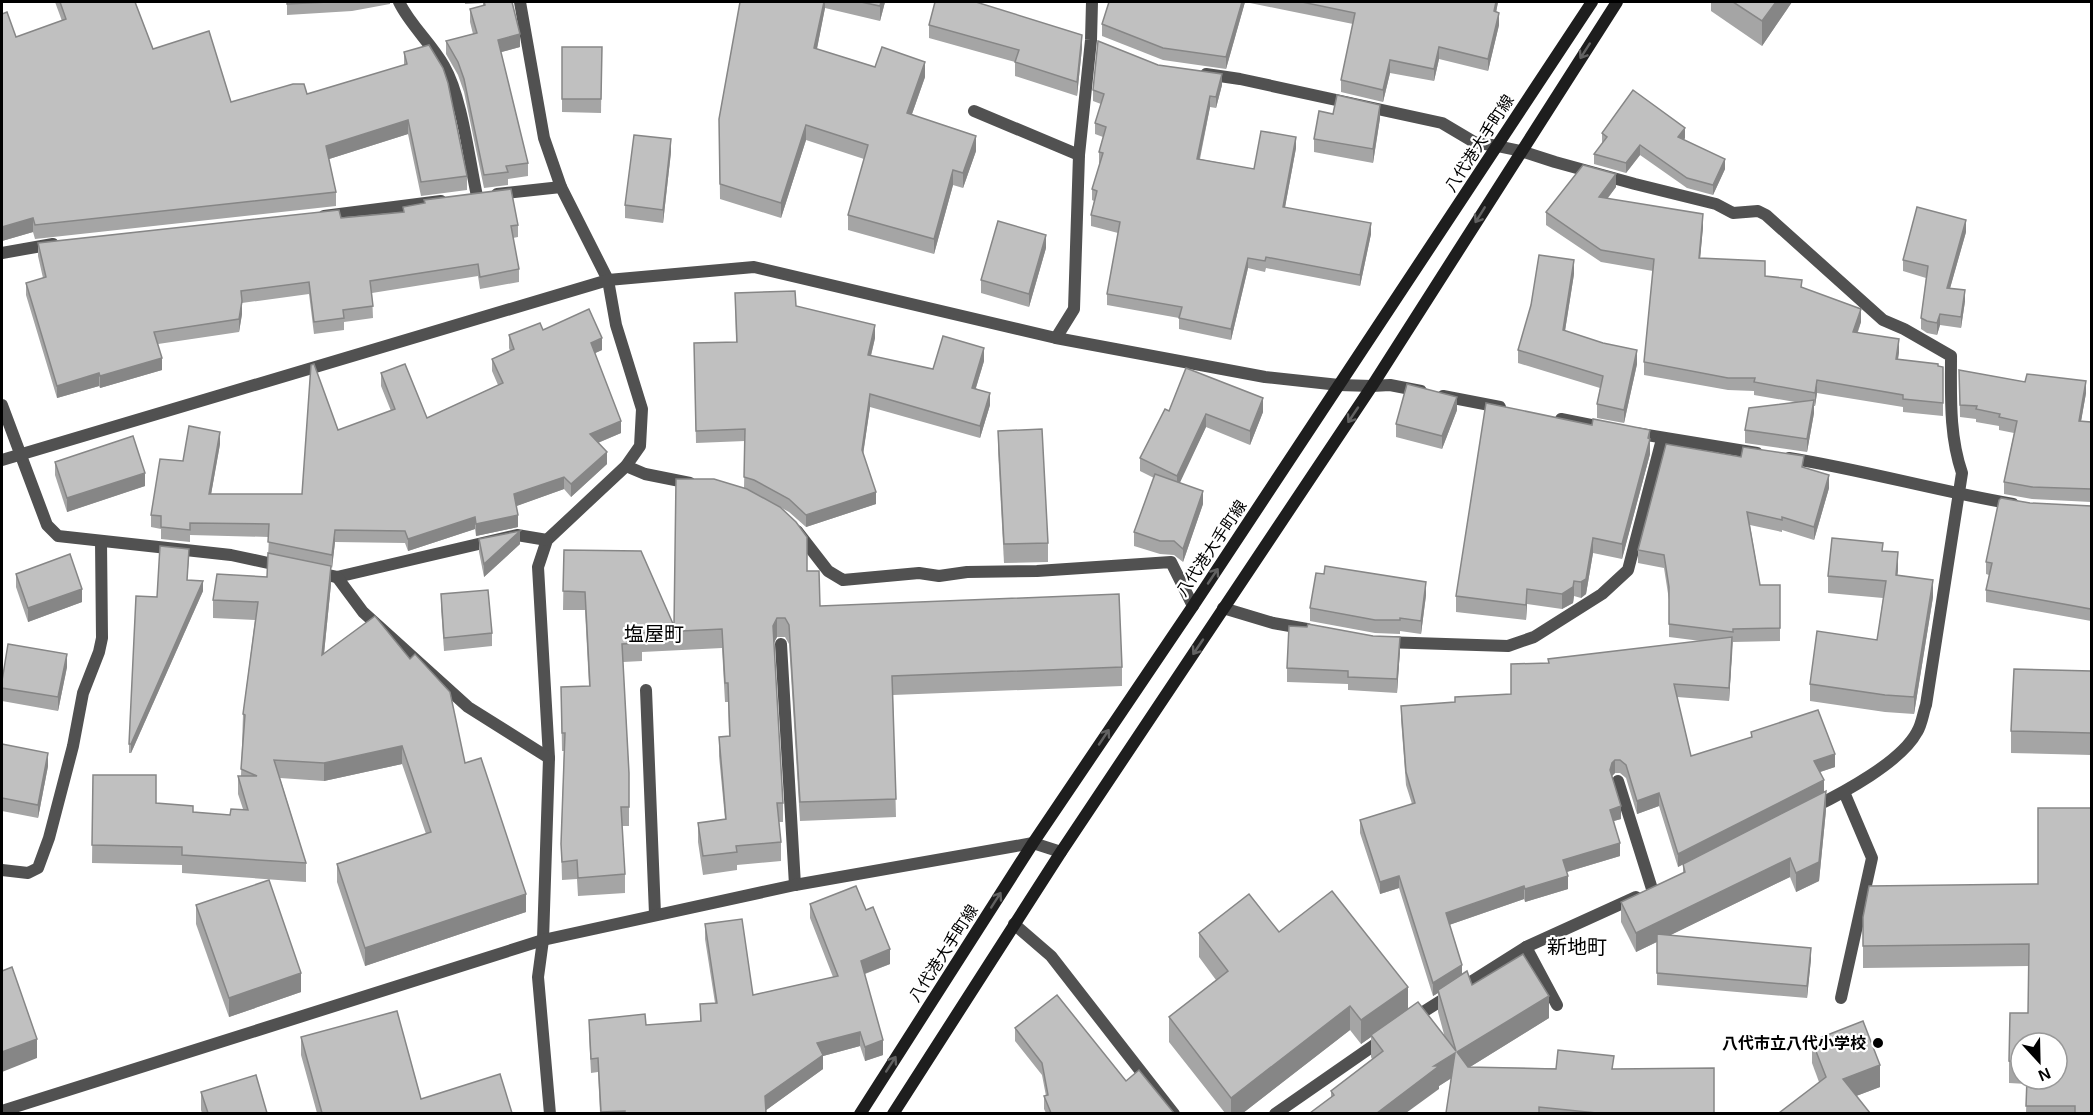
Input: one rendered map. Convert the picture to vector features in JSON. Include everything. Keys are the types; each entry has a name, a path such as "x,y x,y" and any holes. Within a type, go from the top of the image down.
{"main road":[{"name":"八代港大手町線","path":"860,1113 1033,843 1592,2"},
{"path":"893,1113 1061,852 1372,386 1617,2"}],"street":[{"path":"399,2 445,68 456,96 465,197"},
{"path":"520,2 544,138 561,187 608,280 616,325 642,409 640,446 626,466 547,540 538,567 549,758 543,940 538,977 550,1113"},
{"path":"1056,338 1074,309 1079,155 1096,42 1092,2"},
{"path":"1195,73 1240,79 1442,123 1474,142 1521,151 1601,175 1716,204 1732,213 1758,212 1766,215 1883,320 1904,328 1951,356 1952,425 1956,455 1962,473 1926,705 1917,732 1898,755 1844,792 1801,814"},
{"path":"974,111 1079,155"},
{"path":"306,218 561,187"},
{"path":"2,253 64,243"},
{"path":"2,460 608,280 754,267 1056,338 1265,377 1339,385 1390,386 1515,410"},
{"path":"2,405 47,525 58,537 231,555 337,577 517,535 547,540"},
{"path":"1548,417 1662,439 1841,466 1959,495 2021,505"},
{"path":"1374,641 1508,646 1534,637 1602,594 1628,570 1662,439"},
{"path":"626,466 645,474 701,486"},
{"path":"785,519 802,535 828,571 843,580 919,573 939,576 967,572 1037,571 1171,562 1192,606"},
{"path":"2,870 28,873 38,868 49,838 73,746 83,693 102,638 101,542"},
{"path":"337,577 363,612 468,707 549,758"},
{"path":"1223,608 1273,623 1318,631"},
{"path":"781,644 795,885"},
{"path":"646,690 655,914"},
{"path":"1275,1113 1400,1027 1526,947 1657,887 1618,781"},
{"path":"1841,998 1872,858 1844,792"},
{"path":"2,1111 543,940 795,885 1033,843 1061,852"},
{"path":"1014,924 1051,956 1174,1113"},
{"path":"1526,947 1557,1005"}],"building":[{"path":"60,2 135,2 153,49 209,31 231,102 293,84 304,84 307,94 407,64 404,52 429,45 443,68 448,83 467,176 421,182 408,120 326,146 336,192 35,225 33,218 2,227 2,14 7,12 16,37 66,19"},
{"path":"287,2 329,2 287,4"},
{"path":"484,2 512,2 520,34 498,40 528,163 506,166 508,172 484,175 464,79 458,62 446,41 477,33 470,9 485,5"},
{"path":"740,2 824,2 814,48 875,67 882,47 925,62 907,113 976,136 963,173 953,170 934,239 848,215 868,145 806,125 781,203 720,184 719,119"},
{"path":"861,2 881,2 880,6"},
{"path":"935,2 976,2 1082,35 1077,82 1015,62 1019,50 929,25"},
{"path":"1109,2 1242,2 1226,57 1163,48 1102,24"},
{"path":"1302,2 1496,2 1494,11 1499,13 1488,59 1439,47 1434,69 1390,60 1383,90 1341,80 1355,13"},
{"path":"1733,2 1776,2 1762,21"},
{"path":"1098,41 1158,65 1222,74 1216,97 1210,96 1197,159 1254,169 1261,131 1296,137 1283,207 1371,223 1360,275 1266,257 1265,261 1248,258 1231,329 1179,318 1182,307 1107,294 1120,222 1091,215 1097,191 1092,189 1103,153 1099,152 1106,127 1095,123 1104,94 1093,90"},
{"path":"562,47 602,47 601,99 562,99"},
{"path":"1633,90 1685,128 1678,137 1725,159 1713,185 1687,178 1640,145 1626,163 1594,154 1607,137 1602,133"},
{"path":"1337,95 1380,105 1373,149 1314,139 1319,111 1333,114"},
{"path":"634,135 671,139 663,210 625,205"},
{"path":"1583,165 1616,174 1599,197 1703,214 1699,258 1765,261 1765,276 1802,280 1801,287 1861,309 1853,332 1899,339 1896,359 1938,364 1943,367 1943,403 1903,399 1903,395 1817,380 1815,393 1754,382 1755,378 1728,378 1644,362 1654,259 1601,250 1546,212"},
{"path":"511,189 518,225 511,226 519,269 480,277 478,264 370,281 373,306 343,310 344,318 314,322 309,282 241,291 239,319 154,332 162,358 57,386 26,283 46,277 38,243 339,210 341,218 404,212 403,207 425,203 424,200"},
{"path":"1917,207 1966,220 1947,288 1965,290 1961,317 1940,314 1937,323 1921,318 1928,266 1903,260"},
{"path":"998,221 1046,235 1029,294 981,280"},
{"path":"1539,255 1574,260 1563,330 1603,343 1637,350 1624,410 1597,404 1603,376 1518,350 1531,305"},
{"path":"795,291 796,306 875,325 868,355 933,369 943,336 984,348 972,388 990,393 980,426 870,394 862,450 876,492 806,515 789,499 744,477 745,429 696,431 694,343 737,342 735,293"},
{"path":"589,309 602,338 591,343 621,421 590,434 607,452 571,484 564,477 514,494 518,515 476,524 475,517 408,539 405,531 335,530 332,555 268,542 269,524 190,523 190,530 161,527 161,516 151,515 160,459 183,461 189,426 220,432 209,494 302,494 311,365 314,364 338,430 395,409 381,373 405,364 427,418 503,383 492,359 514,349 509,335 540,323 543,330"},
{"path":"1186,368 1263,398 1250,431 1206,414 1177,476 1140,458 1165,409 1169,411"},
{"path":"1959,370 2025,382 2027,374 2086,381 2079,421 2091,422 2091,489 2032,487 2004,482 2017,421 1999,417 2000,414 1976,409 1977,406 1960,405"},
{"path":"1407,384 1457,397 1442,436 1396,424"},
{"path":"1814,400 1807,439 1745,430 1749,408"},
{"path":"1486,403 1592,425 1593,419 1650,430 1648,438 1650,439 1622,544 1593,538 1586,579 1581,582 1574,581 1573,587 1562,594 1527,589 1526,605 1456,596"},
{"path":"1042,429 1048,543 1004,544 998,431"},
{"path":"133,436 145,473 67,498 55,462"},
{"path":"1666,444 1741,457 1743,447 1804,456 1802,467 1829,475 1814,527 1782,517 1782,520 1747,512 1760,585 1780,585 1780,628 1733,629 1733,632 1669,624 1669,587 1664,555 1638,550"},
{"path":"1155,474 1203,491 1183,549 1174,541 1160,541 1134,532"},
{"path":"676,479 714,479 747,489 780,507 796,522 807,537 807,571 819,571 820,606 1119,594 1122,667 892,676 896,799 800,802 789,625 785,618 777,618 773,626 783,803 777,803 781,842 736,846 737,852 703,856 698,823 726,819 719,737 730,736 728,683 725,683 722,629 641,633 642,643 622,644 629,773 629,807 621,807 625,874 578,878 577,860 562,862 565,733 562,733 561,687 590,686 585,592 563,591 564,550 641,551 674,626"},
{"path":"2001,498 2030,503 2091,506 2091,609 1986,590 1992,563 1986,562"},
{"path":"520,531 484,564 479,539"},
{"path":"1832,538 1883,543 1882,551 1898,552 1896,575 1933,580 1914,697 1810,684 1817,631 1877,640 1886,581 1828,576"},
{"path":"160,546 189,549 187,580 203,581 131,744 129,744 136,596 157,597"},
{"path":"268,553 331,566 322,655 375,616 410,659 415,654 450,692 465,763 481,758 526,894 365,948 337,864 431,832 402,746 324,763 274,760 306,863 182,855 182,847 92,845 93,775 156,775 156,803 193,806 193,812 230,815 231,809 248,810 238,776 257,776 241,769 245,715 243,714 258,602 213,600 217,574 267,577"},
{"path":"70,554 82,589 28,608 16,574"},
{"path":"1325,566 1426,582 1421,621 1400,618 1400,620 1375,620 1310,608 1316,573 1324,574"},
{"path":"488,590 492,633 444,638 441,594"},
{"path":"1308,624 1373,636 1400,637 1397,679 1348,677 1348,671 1287,668 1289,626 1307,627"},
{"path":"1732,637 1729,688 1674,684 1691,756 1752,737 1751,732 1818,710 1835,754 1814,761 1824,780 1678,854 1659,793 1637,801 1626,765 1620,760 1615,760 1610,770 1621,806 1610,810 1620,843 1563,860 1568,876 1525,889 1524,886 1446,913 1462,965 1433,983 1399,876 1380,882 1360,820 1415,803 1406,772 1401,706 1455,702 1455,697 1511,694 1511,664 1549,663 1548,659"},
{"path":"8,644 67,654 58,697 2,688"},
{"path":"2014,669 2091,671 2091,733 2011,731"},
{"path":"2,744 48,753 38,805 2,798"},
{"path":"1826,791 1819,862 1796,873 1790,858 1636,933 1621,902 1685,872 1683,864"},
{"path":"2038,808 2091,808 2091,1113 2075,1113 2075,1106 2026,1106 2027,1091 2069,1091 2069,1031 2010,1031 2010,1013 2028,1013 2029,944 1863,946 1863,917 1869,886 2038,884"},
{"path":"269,880 301,973 229,998 196,905"},
{"path":"856,886 866,910 873,907 890,949 861,961 883,1040 865,1047 860,1032 817,1043 823,1055 765,1096 766,1113 601,1112 598,1058 591,1059 589,1020 645,1014 646,1025 701,1021 700,1004 717,1003 705,924 742,919 753,995 838,976 810,904"},
{"path":"1332,891 1408,987 1361,1020 1350,1006 1231,1098 1169,1017 1228,971 1199,933 1249,894 1279,932"},
{"path":"1657,934 1811,948 1807,986 1657,973"},
{"path":"1523,954 1549,996 1457,1052 1468,1067 1556,1069 1558,1050 1614,1056 1612,1069 1714,1068 1714,1113 1597,1113 1539,1107 1539,1113 1446,1113 1455,1053 1434,1066 1439,1066 1377,1113 1310,1113 1334,1095 1331,1091 1383,1051 1371,1035 1418,1002 1456,1051 1438,990 1467,971 1472,985"},
{"path":"12,967 37,1039 2,1052 2,971"},
{"path":"1057,995 1126,1081 1139,1070 1174,1113 1051,1113 1044,1096 1048,1095 1042,1063 1015,1028"},
{"path":"397,1011 421,1099 500,1074 512,1113 322,1113 301,1037"},
{"path":"1863,1021 1880,1065 1843,1079 1870,1113 1779,1113 1826,1077 1812,1041"},
{"path":"256,1075 267,1113 208,1113 201,1092"}],"place":[{"name":"八代市立八代小学校","path":"1878,1043"}],"district":[{"name":"塩屋町","path":"654,634"},
{"name":"新地町","path":"1577,947"}]}
